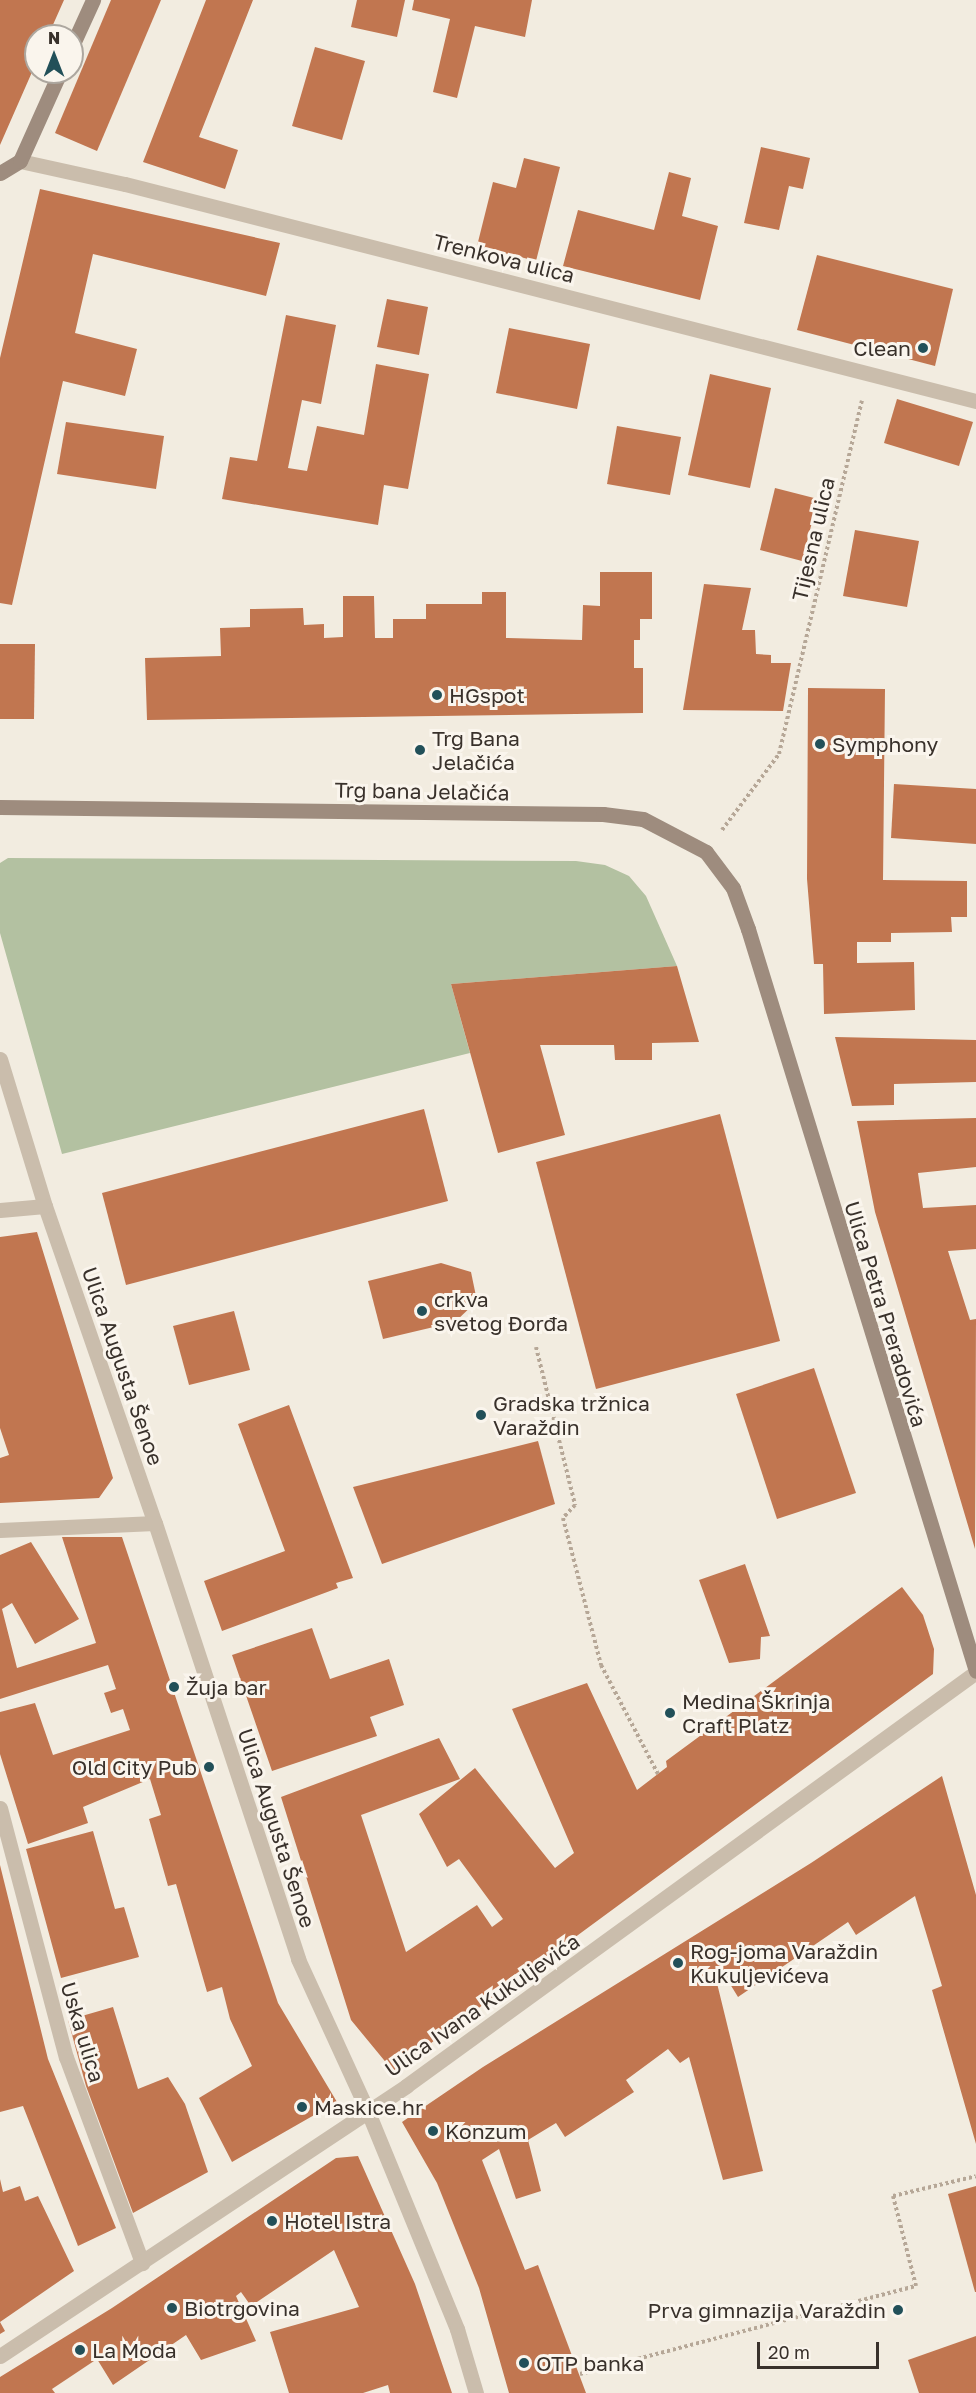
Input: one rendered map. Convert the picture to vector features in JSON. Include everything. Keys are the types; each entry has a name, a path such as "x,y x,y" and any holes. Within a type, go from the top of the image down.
{"main road":[{"path":"82,24 93,0"},
{"path":"0,173 20,161 55,84"},
{"name":"Trg bana Jelačića","path":"0,807 603,814 643,819 706,852 732,888 759,969"},
{"name":"Ulica Petra Preradovića","path":"759,969 976,1671"}],"street":[{"name":"Trenkova ulica","path":"20,161 870,372 976,401"},
{"name":"Ulica Augusta Šenoe","path":"0,1059 45,1206 155,1523 298,1959 368,2112 457,2329 476,2393"},
{"path":"0,1210 45,1206"},
{"path":"0,1530 155,1523"},
{"name":"Ulica Ivana Kukuljevića","path":"0,2356 368,2112 683,1888 976,1671"},
{"name":"Uska ulica","path":"0,1808 66,2057 142,2263"}],"path":[{"name":"Tijesna ulica","path":"706,852 779,754 840,484 870,372"},
{"path":"536,1347 575,1505 563,1518 602,1665 658,1773"},
{"path":"580,2374 916,2286 892,2196 976,2176"}],"green space":[{"path":"8,858 576,861 605,865 629,876 646,896 677,966 451,984 470,1053 62,1154 0,933 0,863"}],"building":[{"path":"0,0 64,0 53,24 24,24 24,84 27,84 0,145"},
{"path":"111,0 161,0 97,151 55,133 76,84 84,84 84,64"},
{"path":"206,0 253,0 199,137 238,150 225,189 143,162"},
{"path":"357,0 405,0 397,37 351,27"},
{"path":"414,0 532,0 525,37 475,26 457,98 433,92 450,19 412,10"},
{"path":"315,47 365,61 342,140 292,126"},
{"path":"761,147 810,158 803,189 789,186 779,230 744,223"},
{"path":"524,158 560,167 536,261 477,246 493,182 516,188"},
{"path":"669,172 691,178 682,216 718,226 700,300 563,266 578,210 654,230"},
{"path":"40,189 280,243 266,296 93,254 75,333 137,349 125,396 63,381 12,605 0,603 0,358"},
{"path":"817,255 953,289 935,366 797,330"},
{"path":"387,299 428,307 419,355 377,347"},
{"path":"286,315 336,325 321,404 302,400 288,468 307,471 317,426 364,435 376,364 429,374 408,489 384,485 378,525 222,499 230,457 257,461"},
{"path":"509,328 590,344 577,409 496,393"},
{"path":"710,374 771,388 750,488 688,475"},
{"path":"897,399 973,422 959,466 884,443"},
{"path":"66,422 164,436 156,489 57,474"},
{"path":"617,426 681,437 670,495 607,484"},
{"path":"775,488 818,499 802,561 760,550"},
{"path":"855,530 919,541 907,607 843,596"},
{"path":"600,572 652,572 652,619 640,619 640,640 634,640 634,668 643,668 643,713 147,720 145,658 221,656 220,628 250,627 250,609 303,608 304,625 324,624 324,638 343,637 343,596 374,596 375,638 393,638 393,619 426,619 426,604 482,604 482,592 506,592 506,638 582,640 583,605 600,606"},
{"path":"704,584 751,588 742,630 755,630 756,654 771,655 771,663 791,663 783,711 683,710"},
{"path":"0,644 35,644 34,719 0,719"},
{"path":"808,688 885,689 883,880 967,881 967,917 951,917 952,932 891,933 891,942 857,942 857,963 914,962 915,1010 824,1014 823,964 814,964 807,879"},
{"path":"894,784 976,789 976,844 891,838"},
{"path":"677,966 699,1042 652,1043 652,1060 615,1060 614,1045 540,1045 565,1135 498,1153 451,984"},
{"path":"835,1037 976,1040 976,1082 894,1084 894,1105 852,1106"},
{"path":"424,1109 448,1201 126,1285 102,1193"},
{"path":"720,1114 780,1341 596,1389 536,1162"},
{"path":"976,1118 976,1167 918,1173 923,1208 976,1205 976,1249 948,1251 970,1320 976,1319 975,1549 875,1212 857,1121"},
{"path":"37,1232 113,1478 99,1498 0,1503 0,1458 9,1455 0,1428 0,1237"},
{"name":"crkva svetog Đorđa","path":"441,1263 471,1272 477,1301 455,1322 383,1339 368,1281"},
{"path":"234,1311 250,1370 189,1385 173,1326"},
{"path":"814,1368 856,1493 777,1519 736,1394"},
{"path":"289,1405 353,1578 336,1583 338,1588 222,1631 204,1581 285,1551 238,1424"},
{"path":"538,1441 555,1504 382,1564 353,1487"},
{"path":"62,1537 122,1537 278,2003 337,2102 232,2162 199,2098 252,2066 230,2019 222,1987 207,1992 176,1884 168,1886 149,1819 161,1815 150,1779 83,1807 88,1823 28,1844 0,1754 0,1712 35,1703 53,1755 130,1730 123,1709 111,1713 104,1693 116,1689 108,1665 0,1699 0,1555 31,1542 79,1619 35,1644 12,1603 2,1609 17,1668 96,1643"},
{"path":"745,1564 770,1636 761,1637 760,1659 729,1663 699,1580"},
{"path":"902,1587 923,1615 934,1649 933,1674 393,2071 351,2020 281,1797 439,1738 460,1779 361,1815 406,1952 477,1905 492,1927 503,1919 459,1859 447,1867 419,1814 475,1768 555,1868 574,1853 512,1709 587,1683 637,1790 667,1767 666,1761"},
{"path":"312,1628 330,1679 389,1659 404,1705 370,1717 377,1736 272,1771 232,1655"},
{"path":"942,1776 976,1895 976,2144 932,1990 942,1986 915,1896 856,1935 848,1922 738,1997 722,1971 715,1975 763,2171 723,2180 689,2057 680,2063 668,2049 626,2080 634,2092 565,2137 556,2123 528,2140 541,2191 516,2199 499,2149 482,2160 525,2270 538,2265 586,2393 509,2393 479,2288 437,2183 402,2122 483,2067 811,1863"},
{"path":"93,1831 115,1909 124,1907 139,1957 61,1978 26,1849"},
{"path":"0,1865 48,2059 116,2228 78,2246 23,2106 0,2112"},
{"path":"113,2007 138,2089 168,2077 185,2104 208,2172 133,2213 86,2086 68,2020"},
{"path":"358,2156 415,2284 452,2393 390,2393 388,2385 363,2393 289,2393 270,2332 359,2307 334,2250 251,2306 241,2292 236,2296 256,2341 201,2360 186,2335 113,2385 97,2359 52,2389 55,2393 0,2393 0,2377 112,2308 336,2158"},
{"path":"0,2179 3,2192 20,2186 25,2201 38,2196 74,2271 0,2322"},
{"path":"976,2186 976,2292 975,2292 948,2194"},
{"path":"0,2322 5,2331 0,2334"},
{"path":"976,2336 976,2393 919,2393 908,2360"}],"place":[{"name":"Clean","path":"923,348"},
{"name":"HGspot","path":"437,695"},
{"name":"Symphony","path":"820,744"},
{"name":"Trg Bana Jelačića","path":"420,750"},
{"name":"crkva svetog Đorđa","path":"422,1311"},
{"name":"Gradska tržnica Varaždin","path":"481,1415"},
{"name":"Žuja bar","path":"174,1687"},
{"name":"Medina Škrinja Craft Platz","path":"670,1713"},
{"name":"Old City Pub","path":"209,1767"},
{"name":"Rog-joma Varaždin Kukuljevićeva","path":"678,1963"},
{"name":"Maskice.hr","path":"302,2107"},
{"name":"Konzum","path":"433,2131"},
{"name":"Hotel Istra","path":"272,2221"},
{"name":"Biotrgovina","path":"172,2308"},
{"name":"Prva gimnazija Varaždin","path":"898,2310"},
{"name":"La Moda","path":"80,2350"},
{"name":"OTP banka","path":"524,2363"}]}
